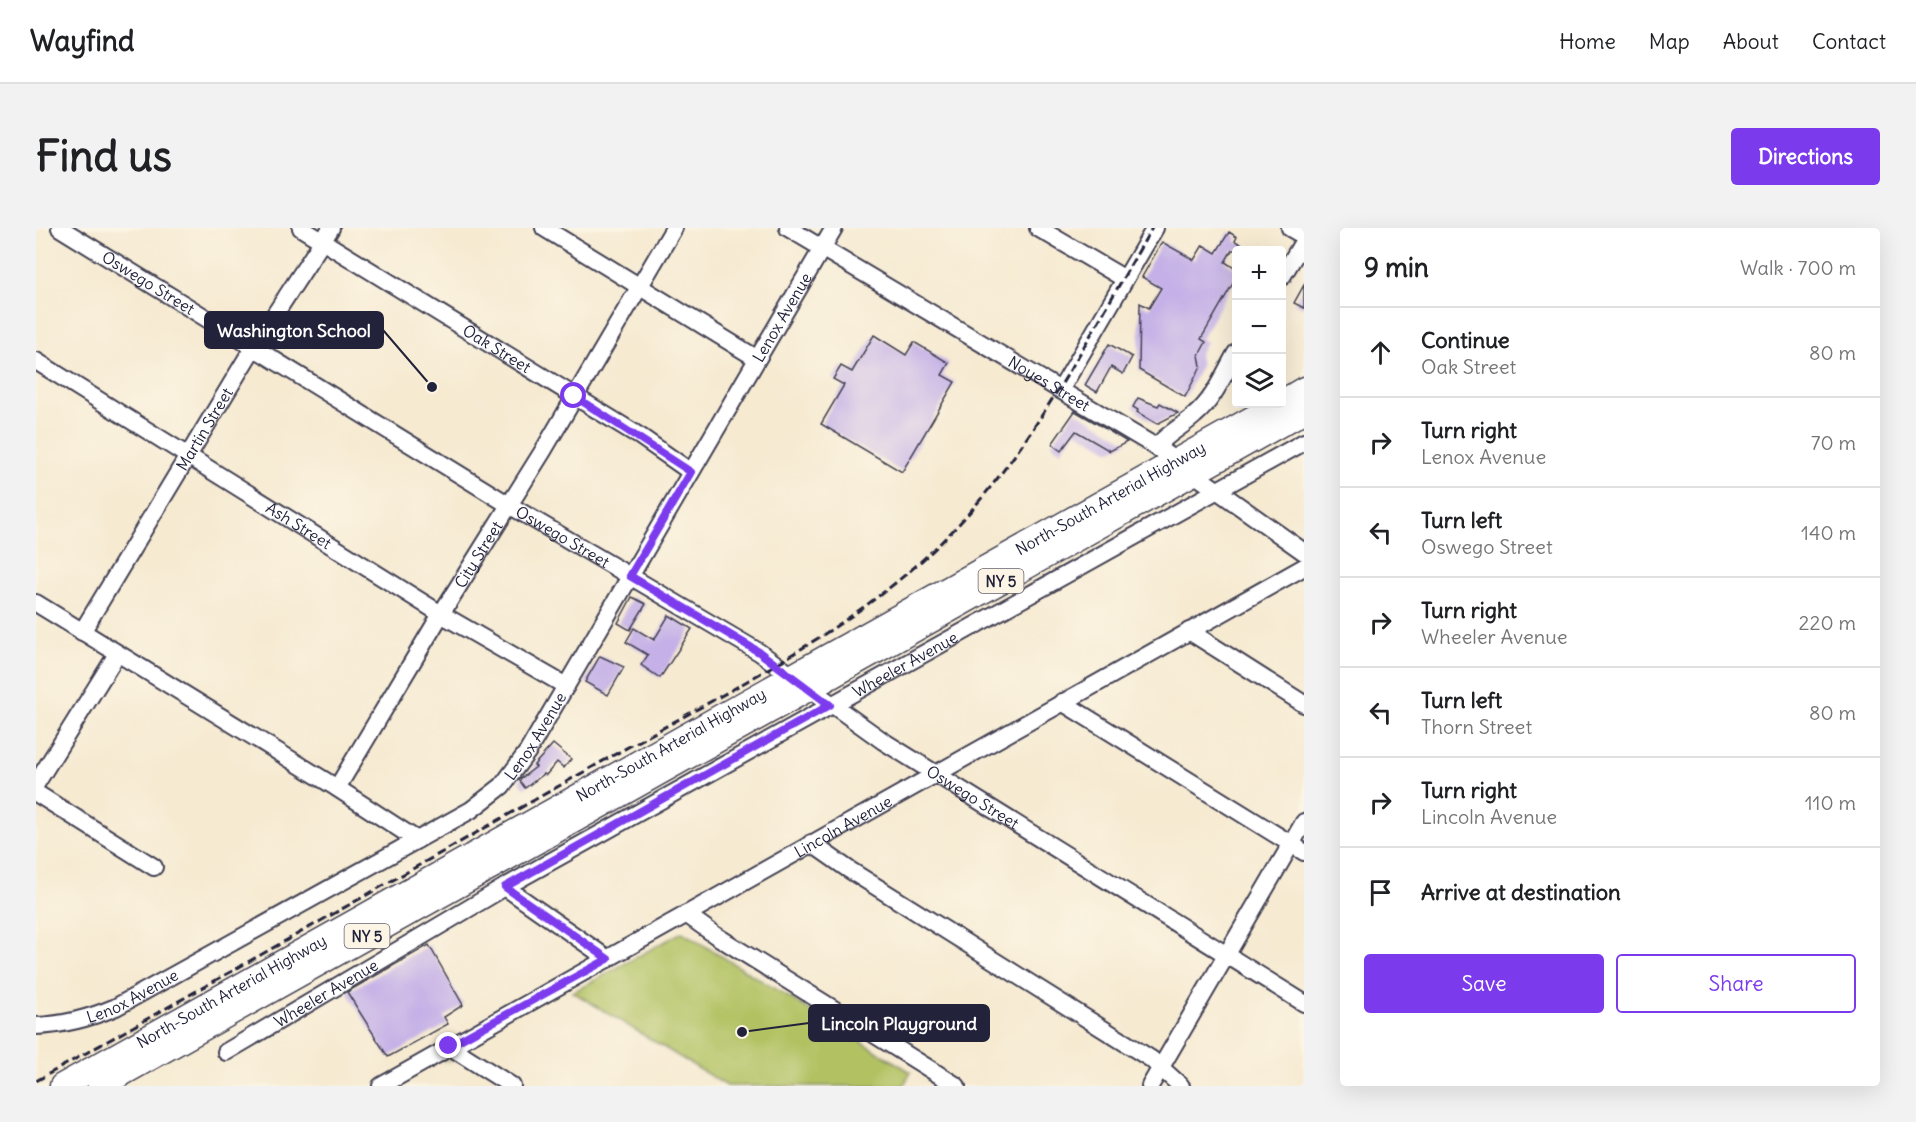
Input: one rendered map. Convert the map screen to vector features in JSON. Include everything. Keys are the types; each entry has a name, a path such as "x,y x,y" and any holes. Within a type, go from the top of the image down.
{"highway":[{"name":"North-South Arterial Highway","path":"1286,400 1304,389"},
{"name":"North-South Arterial Highway","path":"1185,467 1273,408"},
{"name":"North-South Arterial Highway","path":"62,1086 799,683 1185,467 1304,411"},
{"name":"North-South Arterial Highway","path":"100,1086 799,683"}],"street":[{"name":"Oswego Street","path":"60,228 509,505 759,652 830,705 935,774 1227,953 1304,1003"},
{"name":"Oak Street","path":"301,228 327,235 691,472"},
{"path":"543,228 756,358"},
{"name":"City Street","path":"338,788 674,228"},
{"name":"Noyes Street","path":"788,228 1156,447 1304,552"},
{"name":"Lenox Avenue","path":"36,1026 59,1025 90,1018 116,1007 471,810 502,786 528,751 834,228"},
{"path":"1038,228 1125,279"},
{"path":"1061,389 1155,228"},
{"path":"1286,269 1304,238 1290,228"},
{"name":"Martin Street","path":"82,632 253,348 327,235"},
{"path":"1156,447 1169,432 1194,417 1207,404 1235,354"},
{"name":"Ash Street","path":"36,361 441,614 566,686"},
{"name":"Wheeler Avenue","path":"226,1052 505,887 1304,442"},
{"name":"Lincoln Avenue","path":"381,1086 1304,567"},
{"path":"36,603 338,788 417,840"},
{"path":"1189,631 1304,704"},
{"path":"36,784 117,654"},
{"path":"1062,702 1298,848"},
{"path":"36,793 154,867"},
{"path":"1150,1086 1227,953 1298,848 1304,822"},
{"path":"811,843 848,869 1151,1059 1181,1086"},
{"path":"505,887 608,959"},
{"path":"686,914 715,936 957,1086"},
{"path":"449,1046 512,1086"}],"green space":[{"path":"682,932 911,1072 903,1086 727,1086 573,992"}],"building":[{"path":"1229,232 1237,237 1235,241 1244,246 1232,246 1225,262 1232,266 1232,285 1201,339 1206,342 1199,355 1201,366 1185,397 1139,370 1140,303 1149,308 1161,288 1142,277 1162,242 1194,260 1203,245 1216,253"},
{"path":"1304,285 1304,308 1294,303"},
{"path":"874,335 906,355 914,342 949,363 942,375 955,382 902,472 821,424 844,385 833,379 841,366 852,372"},
{"path":"1109,344 1132,357 1123,374 1111,367 1097,392 1085,385"},
{"path":"1138,398 1158,406 1160,403 1178,413 1157,424 1133,407"},
{"path":"1075,411 1127,442 1110,451 1076,431 1061,451 1052,444"},
{"path":"632,597 646,604 630,630 618,623"},
{"path":"669,615 692,629 660,678 641,665 648,655 626,642 634,628 654,640"},
{"path":"600,656 624,667 608,695 585,682"},
{"path":"553,744 571,759 564,768 557,762 546,775 544,774 525,788 519,780 536,767 534,765"},
{"path":"429,945 463,1005 444,1017 448,1024 388,1057 347,992"}],"railway":[{"path":"36,1081 765,671 852,616 892,586 964,519 1025,441 1078,357 1152,228"}],"place":[{"name":"Washington School","path":"432,387"},
{"name":"Lincoln Playground","path":"742,1032"}],"route":[{"path":"449,1046 608,959 505,887 830,705 759,652 630,576 691,472 641,437 574,396"}]}
